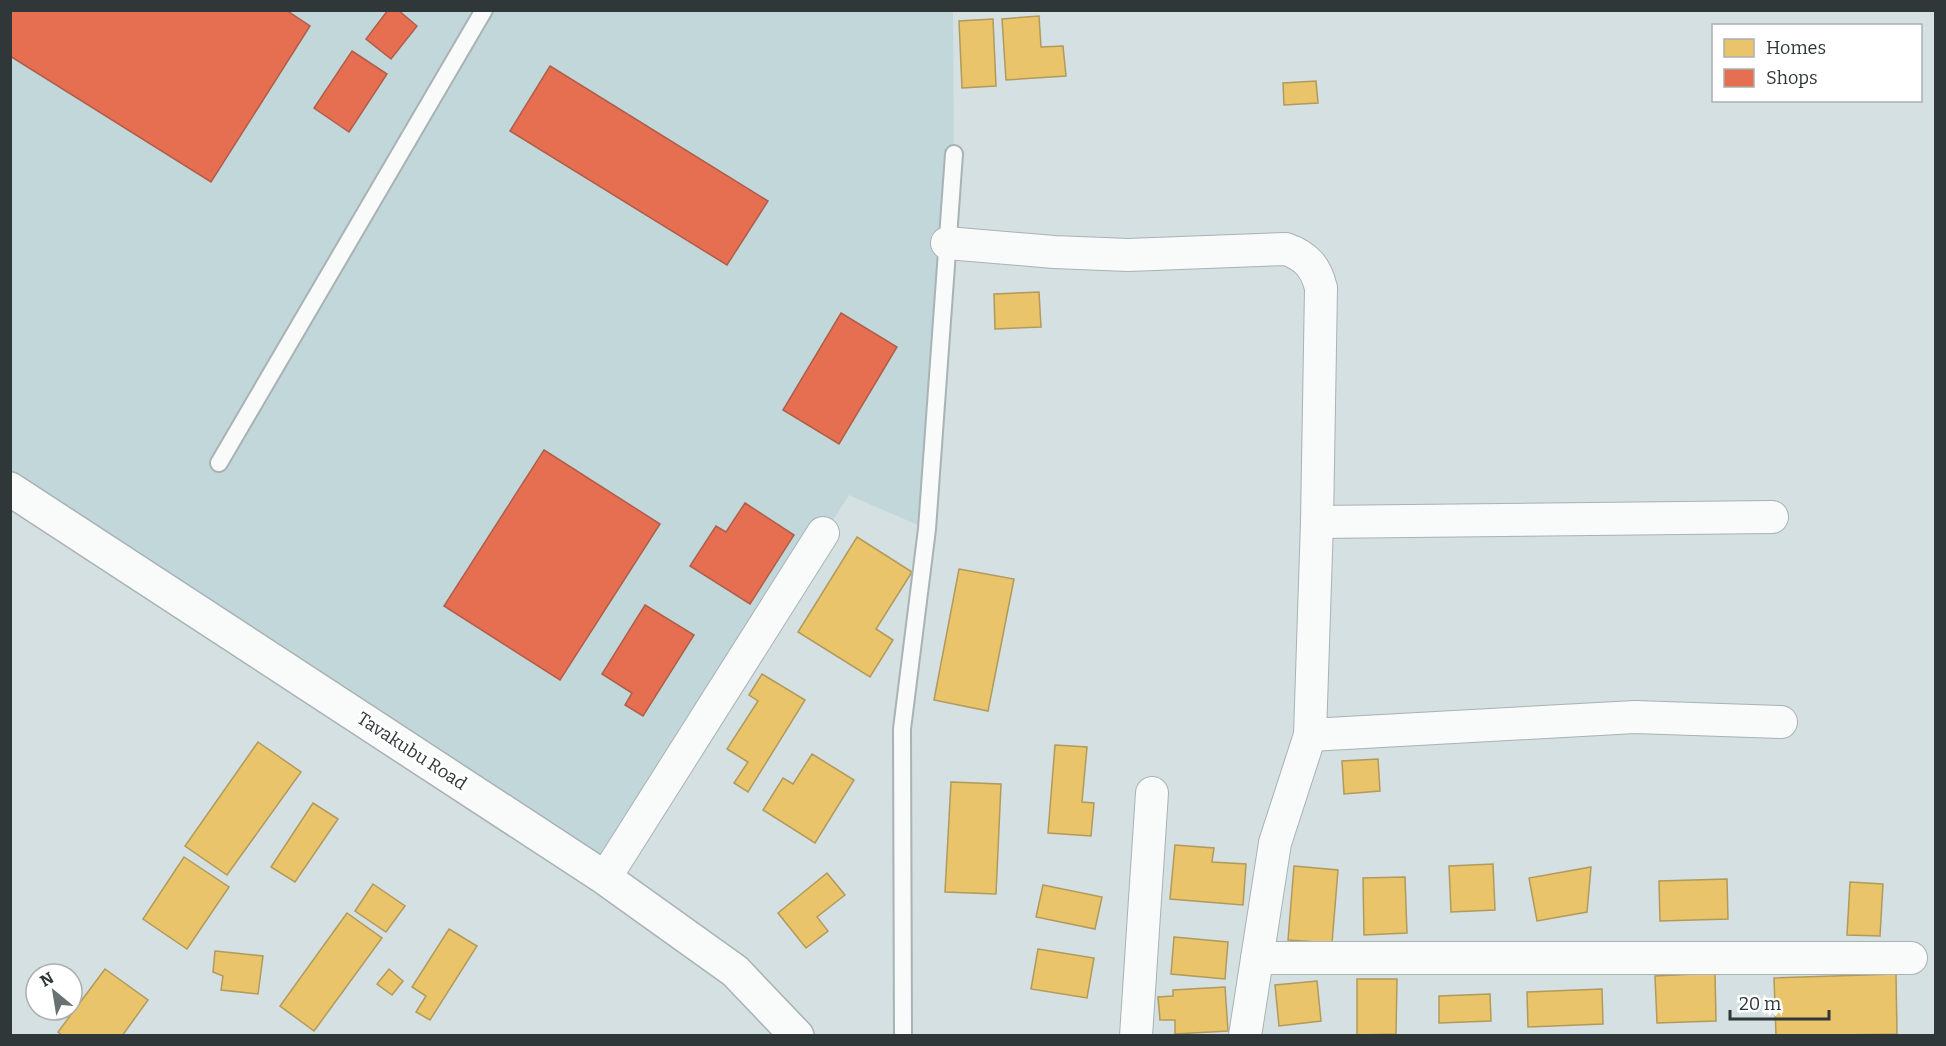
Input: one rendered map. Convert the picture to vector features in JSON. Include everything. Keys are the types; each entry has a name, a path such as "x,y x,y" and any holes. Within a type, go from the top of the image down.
{"main road":[{"name":"Tavakubu Road","path":"10,489 605,878 735,970 797,1035"}],"street":[{"path":"947,243 1054,252 1128,255 1286,249 1306,259 1319,277 1321,288 1317,522 1310,735 1275,843 1245,1035"},
{"path":"1317,522 1772,517"},
{"path":"605,878 823,533"},
{"path":"1310,735 1635,717 1781,722"},
{"path":"1136,1035 1152,793"},
{"path":"1257,958 1911,958"}],"lane":[{"path":"219,463 484,10"},
{"path":"903,1035 902,729 927,529 954,154"}],"shaded area":[{"path":"10,11 953,11 954,154 927,529 849,495 605,878 11,489"}],"building: Homes":[{"path":"1039,16 1041,47 1063,46 1066,76 1006,80 1002,19"},
{"path":"993,19 996,86 962,88 959,21"},
{"path":"1316,81 1318,103 1284,105 1283,83"},
{"path":"1039,292 1041,327 995,329 994,294"},
{"path":"857,537 912,572 876,629 893,640 870,677 798,632"},
{"path":"959,569 1014,579 988,711 934,700"},
{"path":"762,674 805,700 748,792 734,783 748,762 727,749 758,701 749,695"},
{"path":"258,742 301,772 227,875 185,846"},
{"path":"1055,745 1087,747 1082,802 1094,803 1091,836 1048,833"},
{"path":"812,754 854,780 815,843 763,810 783,778 793,784"},
{"path":"1378,759 1380,791 1344,794 1342,761"},
{"path":"951,782 1001,784 996,894 945,892"},
{"path":"313,803 338,819 295,882 271,867"},
{"path":"1175,845 1214,848 1212,862 1246,864 1243,905 1170,899"},
{"path":"184,857 229,887 187,949 143,919"},
{"path":"1493,864 1495,910 1451,912 1449,866"},
{"path":"1294,866 1338,870 1332,943 1288,940"},
{"path":"1591,867 1587,912 1537,921 1529,878"},
{"path":"827,873 845,895 817,917 828,931 806,948 778,913"},
{"path":"1405,877 1407,933 1364,935 1363,878"},
{"path":"1727,879 1728,919 1660,921 1659,881"},
{"path":"1850,882 1883,884 1880,936 1847,935"},
{"path":"373,884 405,906 386,932 355,911"},
{"path":"1043,885 1102,897 1095,929 1036,917"},
{"path":"347,913 382,938 314,1031 280,1006"},
{"path":"449,929 477,946 430,1020 416,1012 426,996 412,987"},
{"path":"1174,937 1228,942 1225,979 1171,974"},
{"path":"1038,949 1094,958 1087,998 1031,989"},
{"path":"215,951 263,956 258,994 221,990 223,976 213,972"},
{"path":"105,969 148,1000 122,1036 63,1036 58,1032 65,1022 84,1022 84,997"},
{"path":"389,969 403,981 392,995 377,984"},
{"path":"1715,973 1716,1021 1657,1023 1655,976"},
{"path":"1896,974 1897,1034 1776,1036 1774,978"},
{"path":"1357,979 1397,979 1396,1034 1357,1035"},
{"path":"1317,981 1321,1021 1279,1026 1275,985"},
{"path":"1225,987 1228,1031 1175,1034 1175,1020 1160,1020 1158,997 1173,996 1173,990"},
{"path":"1602,989 1603,1024 1528,1027 1527,992"},
{"path":"1490,994 1491,1021 1439,1023 1439,996"}],"building: Shops":[{"path":"10,10 286,10 310,26 211,182 10,56"},
{"path":"388,10 398,10 417,26 391,59 366,39"},
{"path":"352,51 387,74 349,132 314,108"},
{"path":"550,66 768,201 727,265 510,131"},
{"path":"841,313 897,347 839,444 783,410"},
{"path":"544,450 660,524 560,680 444,606"},
{"path":"745,503 794,535 750,604 690,566 716,526 726,532"},
{"path":"645,605 694,635 643,716 625,705 632,693 602,674"}]}
